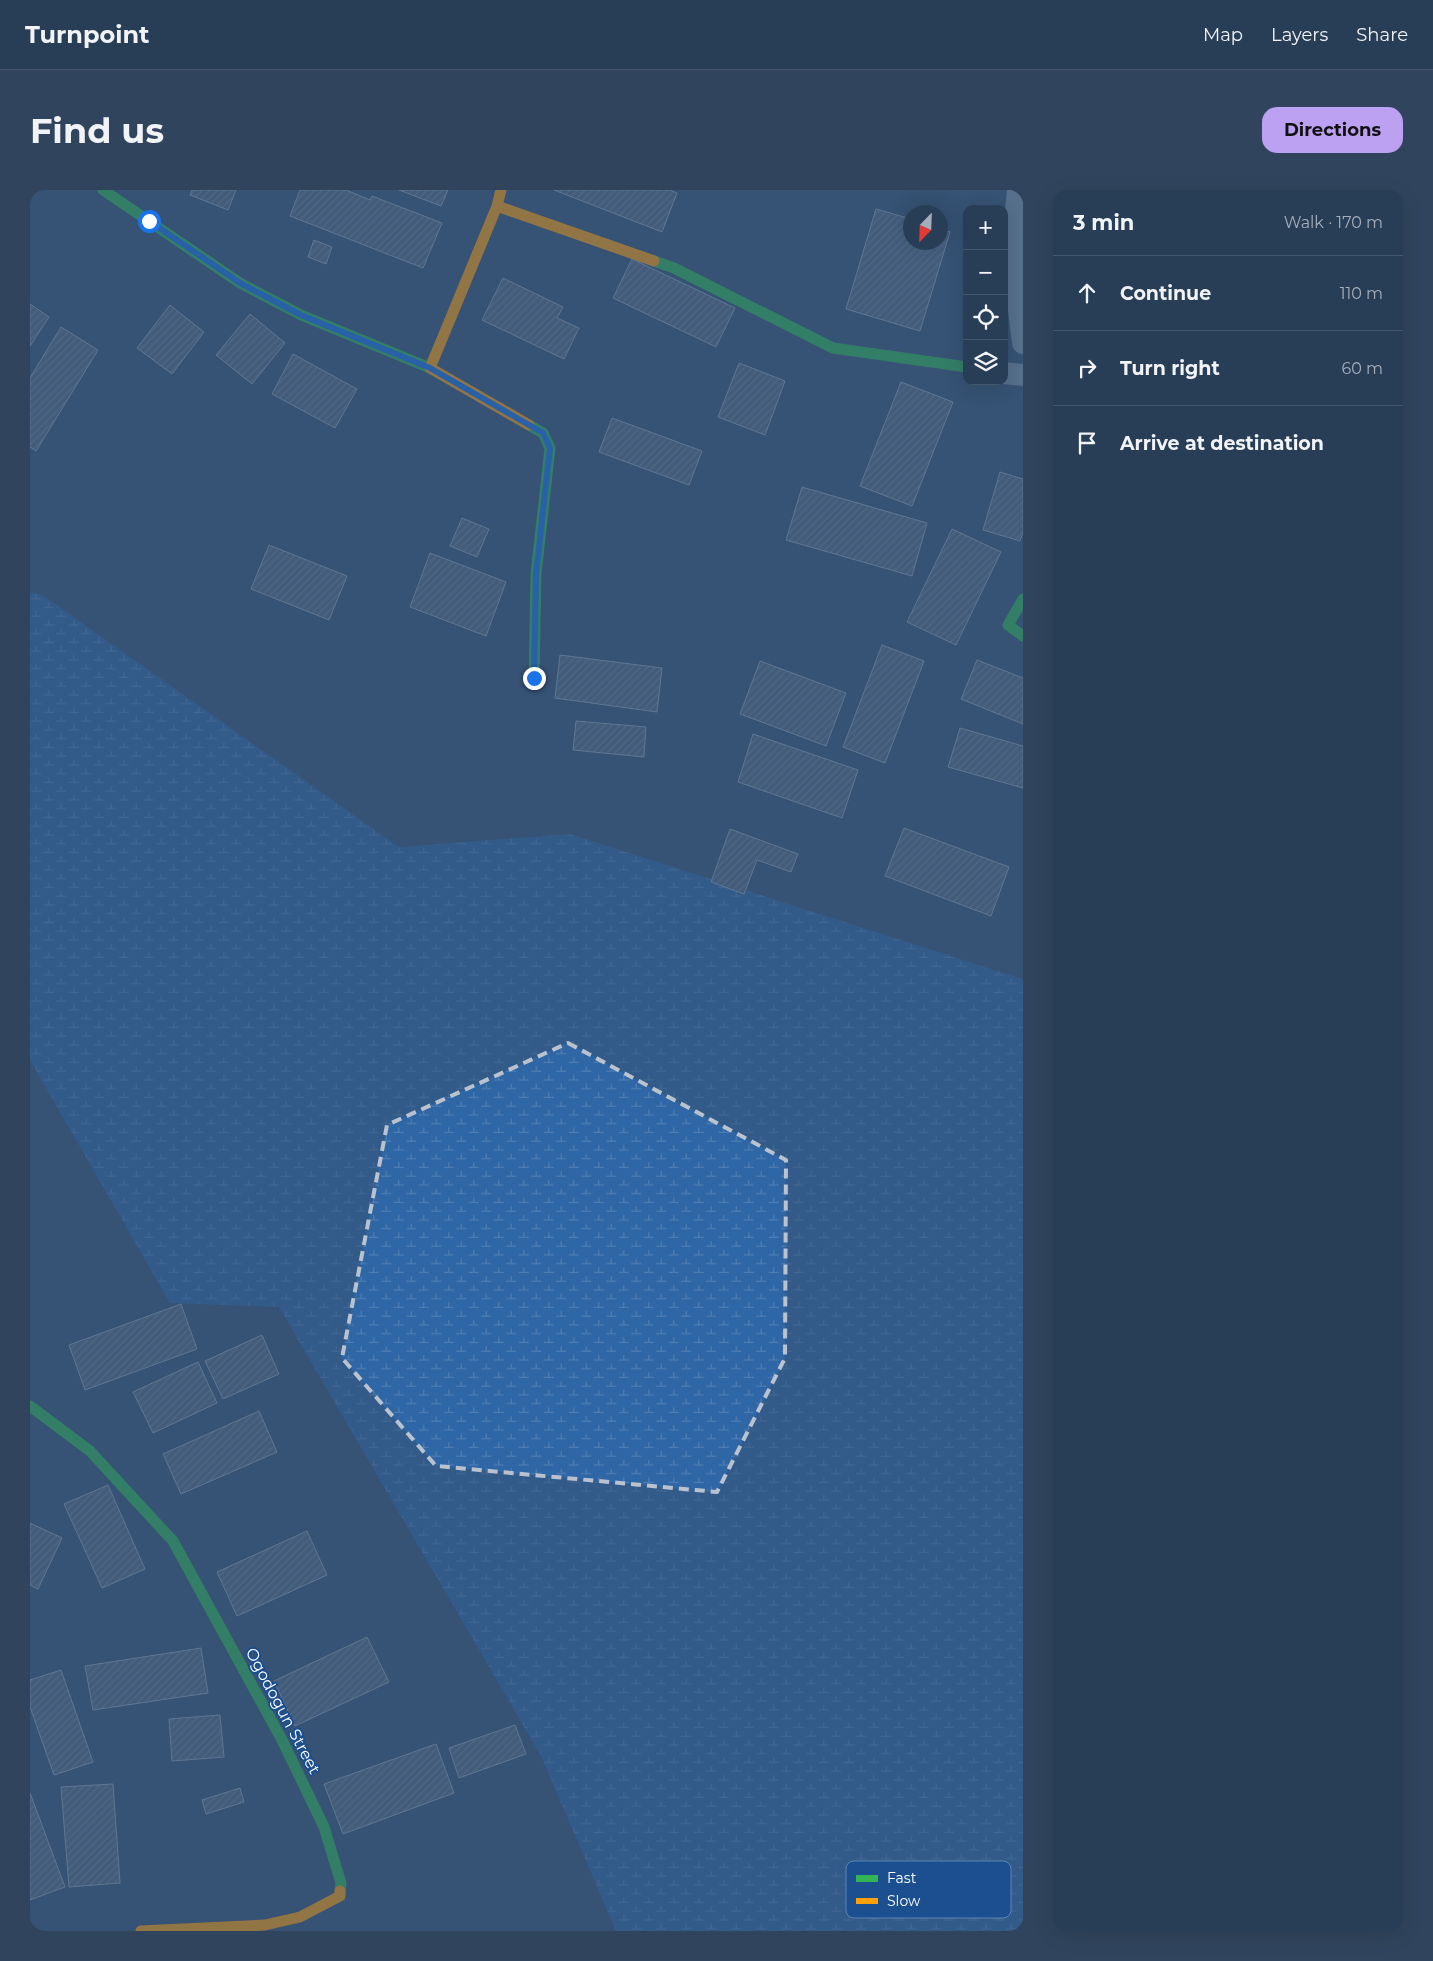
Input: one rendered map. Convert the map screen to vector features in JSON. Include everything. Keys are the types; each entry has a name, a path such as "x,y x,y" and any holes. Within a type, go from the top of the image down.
{"street":[{"path":"103,190 240,283 301,315 430,368 543,433 550,448 536,574 534,678"},
{"path":"430,368 497,206 501,190"},
{"path":"1018,190 1012,254 1023,343"},
{"path":"497,206 674,268 833,348 963,366"},
{"path":"1008,373 1023,375"},
{"path":"1023,599 1008,625 1023,636"},
{"name":"Ogodogun Street","path":"30,1406 90,1451 173,1541 282,1740 324,1827 341,1883 340,1896 300,1924 140,1931"}],"highlighted area":[{"path":"568,1043 786,1160 785,1358 717,1492 436,1466 342,1358 387,1125"}],"green space":[{"path":"30,592 44,596 399,847 570,834 1023,979 1023,1931 616,1931 541,1756 279,1307 170,1303 30,1060"}],"building":[{"path":"192,190 236,190 228,210 190,195"},
{"path":"300,190 346,190 370,200 372,196 442,223 423,268 290,216"},
{"path":"399,190 448,190 441,206"},
{"path":"554,190 670,190 677,193 662,232"},
{"path":"876,209 903,217 903,250 945,250 920,331 846,309"},
{"path":"314,240 332,247 326,264 308,257"},
{"path":"632,259 735,308 716,347 613,298"},
{"path":"503,278 563,307 557,318 579,328 564,359 482,320"},
{"path":"30,304 49,317 30,346"},
{"path":"170,305 204,332 172,374 137,348"},
{"path":"250,314 285,343 252,384 216,355"},
{"path":"61,327 98,350 36,451 30,447 30,378"},
{"path":"293,354 357,389 335,428 272,394"},
{"path":"739,363 785,381 765,435 718,417"},
{"path":"901,382 953,402 912,506 860,486"},
{"path":"612,418 702,451 689,485 599,452"},
{"path":"1000,472 1023,479 1023,532 1020,541 983,530"},
{"path":"802,487 927,523 912,576 786,540"},
{"path":"462,518 489,529 477,557 450,546"},
{"path":"952,529 1001,552 956,645 907,622"},
{"path":"269,545 347,576 329,620 251,589"},
{"path":"430,553 506,582 486,636 410,607"},
{"path":"882,645 924,661 885,763 843,747"},
{"path":"560,655 662,668 657,712 555,698"},
{"path":"977,660 1023,678 1023,724 961,699"},
{"path":"760,661 846,693 826,746 740,714"},
{"path":"576,721 646,727 644,757 573,750"},
{"path":"960,728 1023,746 1023,788 948,767"},
{"path":"753,734 858,770 842,818 738,782"},
{"path":"904,828 1009,867 991,916 885,876"},
{"path":"730,829 798,854 791,872 757,860 744,894 711,882"},
{"path":"181,1304 197,1349 85,1390 69,1345"},
{"path":"262,1335 279,1374 223,1399 205,1361"},
{"path":"198,1362 217,1403 153,1433 133,1392"},
{"path":"259,1411 277,1452 181,1494 163,1454"},
{"path":"108,1485 145,1569 102,1588 64,1504"},
{"path":"30,1523 62,1538 38,1589 30,1585"},
{"path":"307,1531 327,1575 237,1616 217,1572"},
{"path":"367,1637 389,1682 295,1726 274,1681"},
{"path":"201,1648 208,1693 93,1710 85,1666"},
{"path":"61,1670 93,1762 54,1775 30,1707 30,1680"},
{"path":"220,1715 224,1757 172,1761 169,1719"},
{"path":"515,1725 526,1754 459,1778 449,1748"},
{"path":"436,1744 454,1793 343,1834 324,1784"},
{"path":"113,1784 120,1883 69,1887 61,1787"},
{"path":"240,1788 244,1802 206,1814 202,1800"},
{"path":"30,1793 65,1887 30,1900"}],"traffic: fast":[{"path":"103,190 240,283 301,315 430,368"},
{"path":"654,261 674,268 833,348 963,366"},
{"path":"529,425 543,433 550,448 536,574 534,678"},
{"path":"1023,599 1008,625 1023,636"},
{"path":"30,1406 90,1451 173,1541 282,1740 324,1827 341,1883 340,1891"}],"traffic: slow":[{"path":"501,190 497,206 430,368 529,425"},
{"path":"497,206 654,261"},
{"path":"141,1931 265,1925 300,1917 340,1896 340,1891"}],"route":[{"path":"149,221 240,283 301,315 430,368 543,433 550,448 536,574 534,678"}]}
